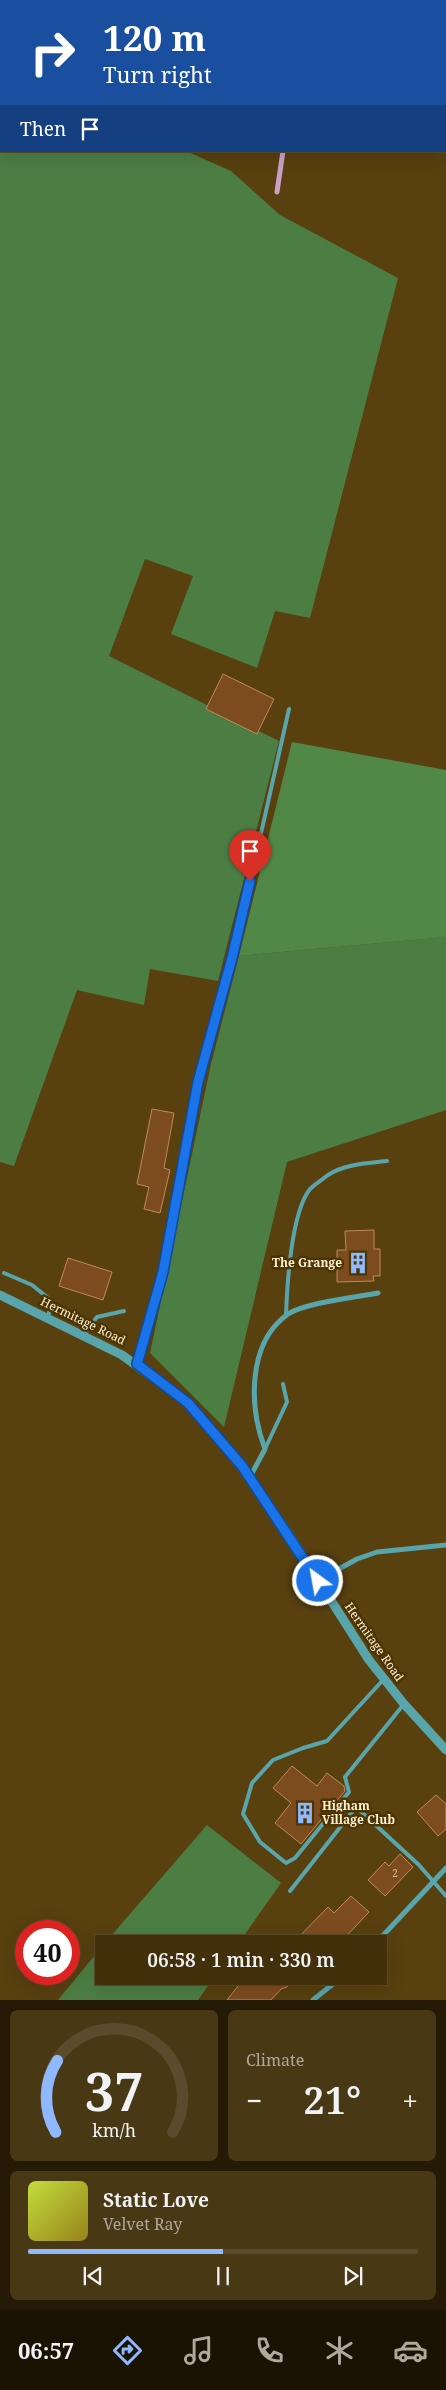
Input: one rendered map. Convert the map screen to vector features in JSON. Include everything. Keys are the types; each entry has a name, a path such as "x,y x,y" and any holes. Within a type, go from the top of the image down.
{"street":[{"path":"250,1477 265,1449 256,1419 256,1378 259,1356 271,1331 286,1316 309,1306 378,1294"},
{"name":"Hermitage Road","path":"0,1295 48,1317 137,1364 188,1403 250,1477 368,1660 404,1704 446,1750"},
{"path":"318,1581 357,1559 377,1552 446,1545"},
{"path":"383,1935 446,1868"},
{"path":"313,2000 332,1985"}],"lane":[{"path":"137,1364 163,1272 198,1082 232,958 289,709"},
{"path":"286,1316 287,1270 300,1213 310,1190 330,1174 360,1164 387,1160"},
{"path":"4,1273 32,1285 52,1301 48,1317"},
{"path":"83,1335 97,1317 124,1311"},
{"path":"265,1449 287,1402 283,1384"},
{"path":"384,1679 327,1741 302,1748 273,1760 252,1783 243,1814 260,1842 286,1863 295,1858 348,1792 345,1777 404,1704"},
{"path":"290,1891 356,1807 434,1880 446,1896"}],"green space":[{"path":"0,152 188,152 231,171 280,215 398,278 310,618 275,611 257,668 171,634 193,576 145,559 109,656 279,741 218,981 150,969 144,1005 77,990 14,1166 0,1162"},
{"path":"292,742 446,770 446,937 239,956"},
{"path":"446,937 446,1110 287,1162 224,1427 150,1353 211,1064 239,956"},
{"path":"207,1825 281,1883 244,1935 112,1935"},
{"path":"95,1955 95,1985 209,1985 198,2000 58,2000 70,1985 80,1985 80,1973"}],"building":[{"path":"223,674 274,699 257,734 206,709"},
{"path":"152,1109 174,1113 164,1168 170,1170 160,1213 144,1209 149,1187 137,1184"},
{"name":"The Grange","path":"374,1230 374,1249 380,1249 380,1276 373,1276 374,1281 337,1282 337,1250 346,1250 345,1231"},
{"path":"68,1258 112,1272 103,1300 59,1286"},
{"name":"Higham Village Club","path":"292,1766 317,1786 327,1773 344,1786 345,1791 301,1844 275,1823 291,1803 273,1788"},
{"path":"436,1795 446,1804 446,1829 438,1836 417,1812"},
{"path":"400,1854 413,1867 385,1896 368,1880 385,1862 389,1866"},
{"path":"351,1896 369,1912 347,1935 301,1935 328,1907 334,1913"},
{"path":"239,1985 288,1985 281,1989 271,2000 227,2000"}],"waterway":[{"path":"277,192 283,152"}],"place":[{"name":"The Grange","path":"358,1263"},
{"name":"Higham Village Club","path":"305,1813"}],"route":[{"path":"250,881 232,958 198,1082 163,1272 137,1364 188,1403 242,1466 318,1581"}]}
